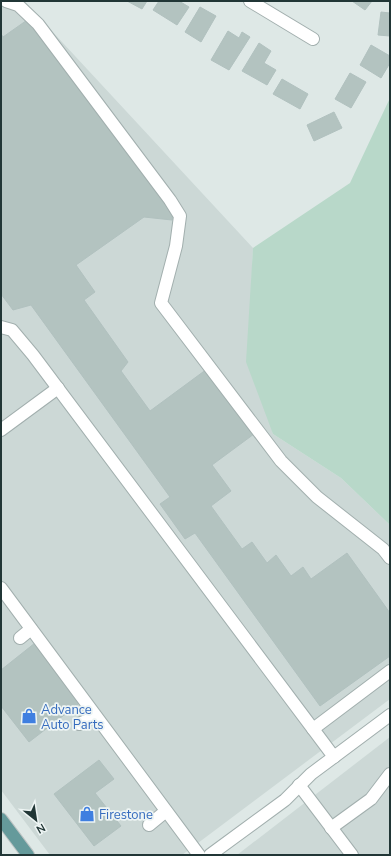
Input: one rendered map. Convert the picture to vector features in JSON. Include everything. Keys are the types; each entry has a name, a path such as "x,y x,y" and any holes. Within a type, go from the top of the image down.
{"main road":[{"path":"1,819 28,855"}],"street":[{"path":"6,1 18,5 38,24 170,200 180,216 176,246 161,303 281,461 317,497 383,549 390,558"},
{"path":"250,1 313,39"},
{"path":"1,327 12,330 58,388 334,757"},
{"path":"1,430 58,388"},
{"path":"1,588 5,602 31,629 199,855"},
{"path":"20,638 31,629"},
{"path":"313,729 390,671"},
{"path":"210,855 285,800 311,774 390,715"},
{"path":"79,724 95,717"},
{"path":"331,828 371,799 390,774"},
{"path":"299,785 352,855"},
{"path":"148,825 166,811"}],"shaded area":[{"path":"1,1 24,1 253,248 251,295 273,434 341,478 390,525 390,699 182,855 50,855 1,790"},
{"path":"390,737 390,855 237,855"}],"green space":[{"path":"390,98 390,525 341,478 273,434 246,362 253,248 350,183"}],"building":[{"path":"127,1 147,1 142,9"},
{"path":"159,1 179,1 189,7 177,25 153,10"},
{"path":"352,1 372,1 365,10"},
{"path":"200,7 216,16 201,42 185,32"},
{"path":"381,12 390,13 390,36 378,35"},
{"path":"30,18 173,212 172,220 144,217 76,265 95,292 84,300 128,362 121,371 150,411 207,369 254,434 212,465 231,491 211,506 242,549 252,542 267,563 276,555 291,576 303,567 311,579 347,553 390,613 390,656 320,706 195,533 185,539 160,504 170,497 31,305 13,310 1,294 1,34 3,37"},
{"path":"228,31 239,38 242,32 250,37 229,70 211,60"},
{"path":"259,43 271,51 264,63 276,70 267,85 242,71"},
{"path":"371,45 390,56 390,63 381,78 360,65"},
{"path":"350,73 366,82 351,108 335,99"},
{"path":"282,79 308,94 300,109 273,94"},
{"path":"334,112 342,128 314,141 307,125"},
{"path":"35,643 81,702 29,742 1,706 1,670"},
{"path":"99,760 114,779 95,793 121,826 94,846 54,794"}],"place":[{"name":"Advance Auto Parts","path":"29,716"},
{"name":"Firestone","path":"87,814"}]}
